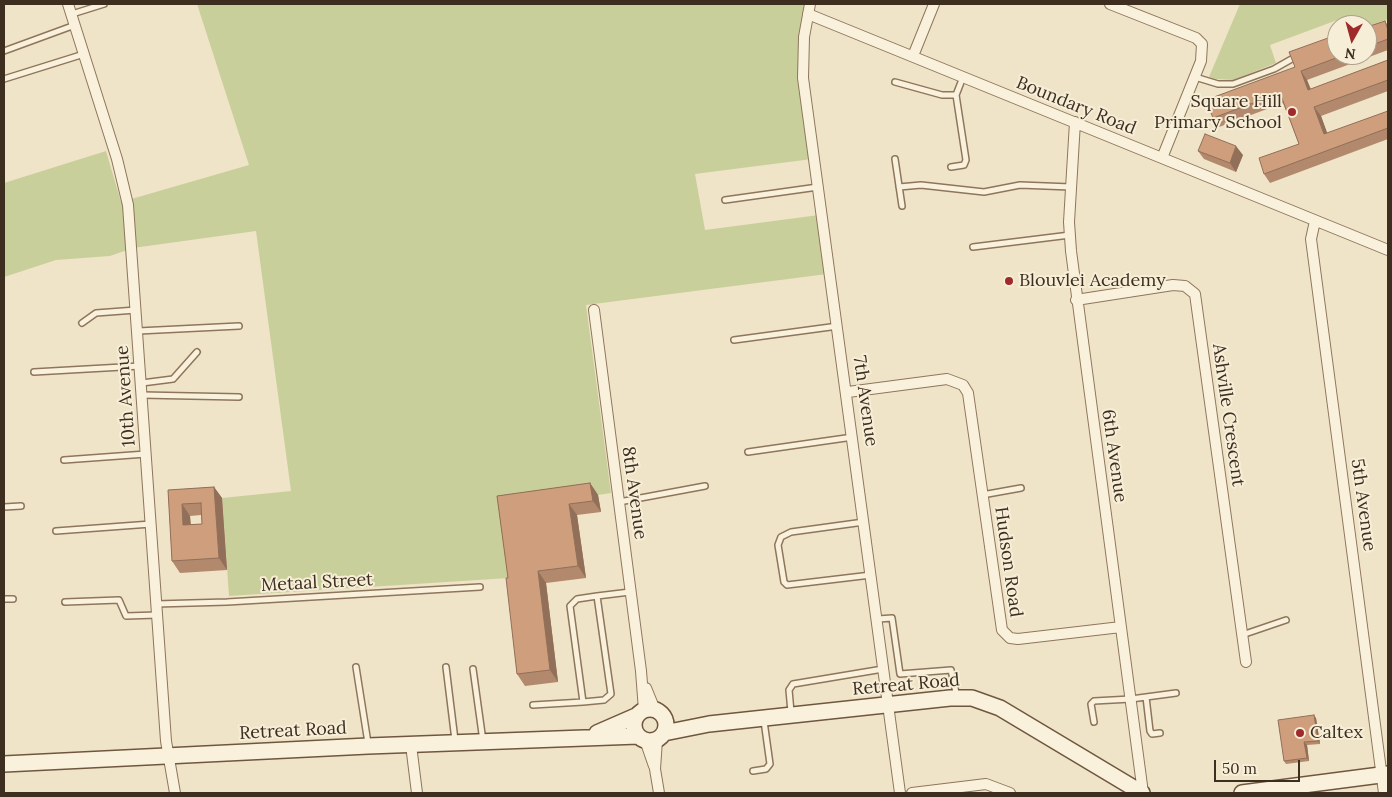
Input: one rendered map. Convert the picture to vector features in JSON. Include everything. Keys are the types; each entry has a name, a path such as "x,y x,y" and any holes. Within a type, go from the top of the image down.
{"main road":[{"name":"Retreat Road","path":"4,764 368,746 584,737 651,737 709,724 957,697 983,700 1000,708 1142,793"},
{"path":"650,713 667,727 651,737 634,726 650,713"},
{"name":"Retreat Road","path":"584,737 650,713 709,724"},
{"path":"1242,793 1385,774"}],"street":[{"name":"10th Avenue","path":"68,4 125,187 131,229 156,604 169,755 175,793"},
{"path":"913,56 934,4"},
{"path":"1110,4 1199,40 1204,48 1203,57 1162,158"},
{"name":"Boundary Road","path":"809,9 963,77 1388,249"},
{"name":"7th Avenue","path":"809,9 803,45 804,78 854,436 900,793"},
{"name":"6th Avenue","path":"1075,122 1070,235 1076,300 1131,699 1142,793"},
{"name":"5th Avenue","path":"1315,220 1311,239 1385,774 1384,793"},
{"name":"Ashville Crescent","path":"1076,300 1173,285 1185,286 1195,294 1246,662"},
{"name":"8th Avenue","path":"594,310 642,680 650,713"},
{"name":"Hudson Road","path":"848,392 947,379 956,381 965,387 968,393 999,622 1004,633 1013,639 1018,639 1121,627"},
{"path":"651,737 659,793"},
{"path":"411,745 417,793"},
{"path":"912,793 986,784 1010,793"}],"lane":[{"path":"72,14 104,4"},
{"path":"4,51 75,25"},
{"path":"1195,77 1221,85 1233,84 1272,70 1304,53"},
{"path":"4,79 84,54"},
{"path":"952,167 964,165 966,160 956,95 963,77"},
{"path":"895,82 942,95 956,95"},
{"path":"895,159 902,206"},
{"path":"899,187 921,184 984,192 1020,185 1071,187"},
{"path":"725,200 819,187"},
{"path":"974,246 1070,235"},
{"path":"82,323 96,313 137,310"},
{"path":"138,332 239,326"},
{"path":"734,340 838,326"},
{"path":"142,383 173,378 197,352"},
{"path":"34,372 140,366"},
{"path":"142,395 239,397"},
{"path":"748,452 854,436"},
{"path":"64,460 146,454"},
{"path":"618,502 705,486"},
{"path":"981,495 1021,488"},
{"path":"4,507 21,506"},
{"path":"865,522 790,532 781,536 778,545 784,582 787,585 872,575"},
{"path":"56,531 151,524"},
{"name":"Metaal Street","path":"156,604 227,602 480,587"},
{"path":"583,702 570,606 577,599 631,592"},
{"path":"533,705 604,700 611,694 597,596"},
{"path":"4,599 13,599"},
{"path":"65,602 117,600 122,602 126,616 157,615"},
{"path":"878,619 892,618 900,674 952,670 957,697"},
{"path":"1242,635 1286,620"},
{"path":"356,667 368,746"},
{"path":"446,668 455,743"},
{"path":"473,669 483,742"},
{"path":"792,715 789,690 793,684 884,669"},
{"path":"1094,722 1092,701 1113,698 1131,699 1176,693"},
{"path":"1146,697 1150,731 1152,734 1160,733"},
{"path":"753,771 766,769 770,764 764,718"}],"green space":[{"path":"197,4 811,4 802,37 812,159 695,174 705,230 819,215 827,274 586,305 611,493 598,495 509,578 229,596 222,498 291,491 256,231 133,248 110,256 56,260 4,277 4,183 106,151 121,202 249,165"},
{"path":"1240,4 1388,4 1388,19 1377,23 1377,15 1327,15 1327,24 1270,45 1276,63 1233,80 1209,77"}],"building":[{"path":"1385,21 1388,39 1377,43 1377,24"},
{"path":"1327,38 1327,61 1301,71 1308,90 1388,60 1388,80 1314,107 1324,134 1388,111 1388,128 1264,174 1259,158 1299,144 1280,93 1213,118 1206,100 1295,67 1289,52"},
{"path":"1205,134 1236,146 1230,163 1198,151"},
{"path":"590,483 593,501 569,504 578,566 538,571 550,670 517,674 506,578 508,578 497,496"},
{"path":"214,487 219,558 172,561 168,490","holes":["201,503 202,524 183,525 182,504"]},
{"name":"Caltex","path":"1314,715 1318,741 1304,742 1307,758 1284,761 1278,720"}],"place":[{"name":"Square Hill Primary School","path":"1292,112"},
{"name":"Blouvlei Academy","path":"1009,281"},
{"name":"Caltex","path":"1300,733"}]}
